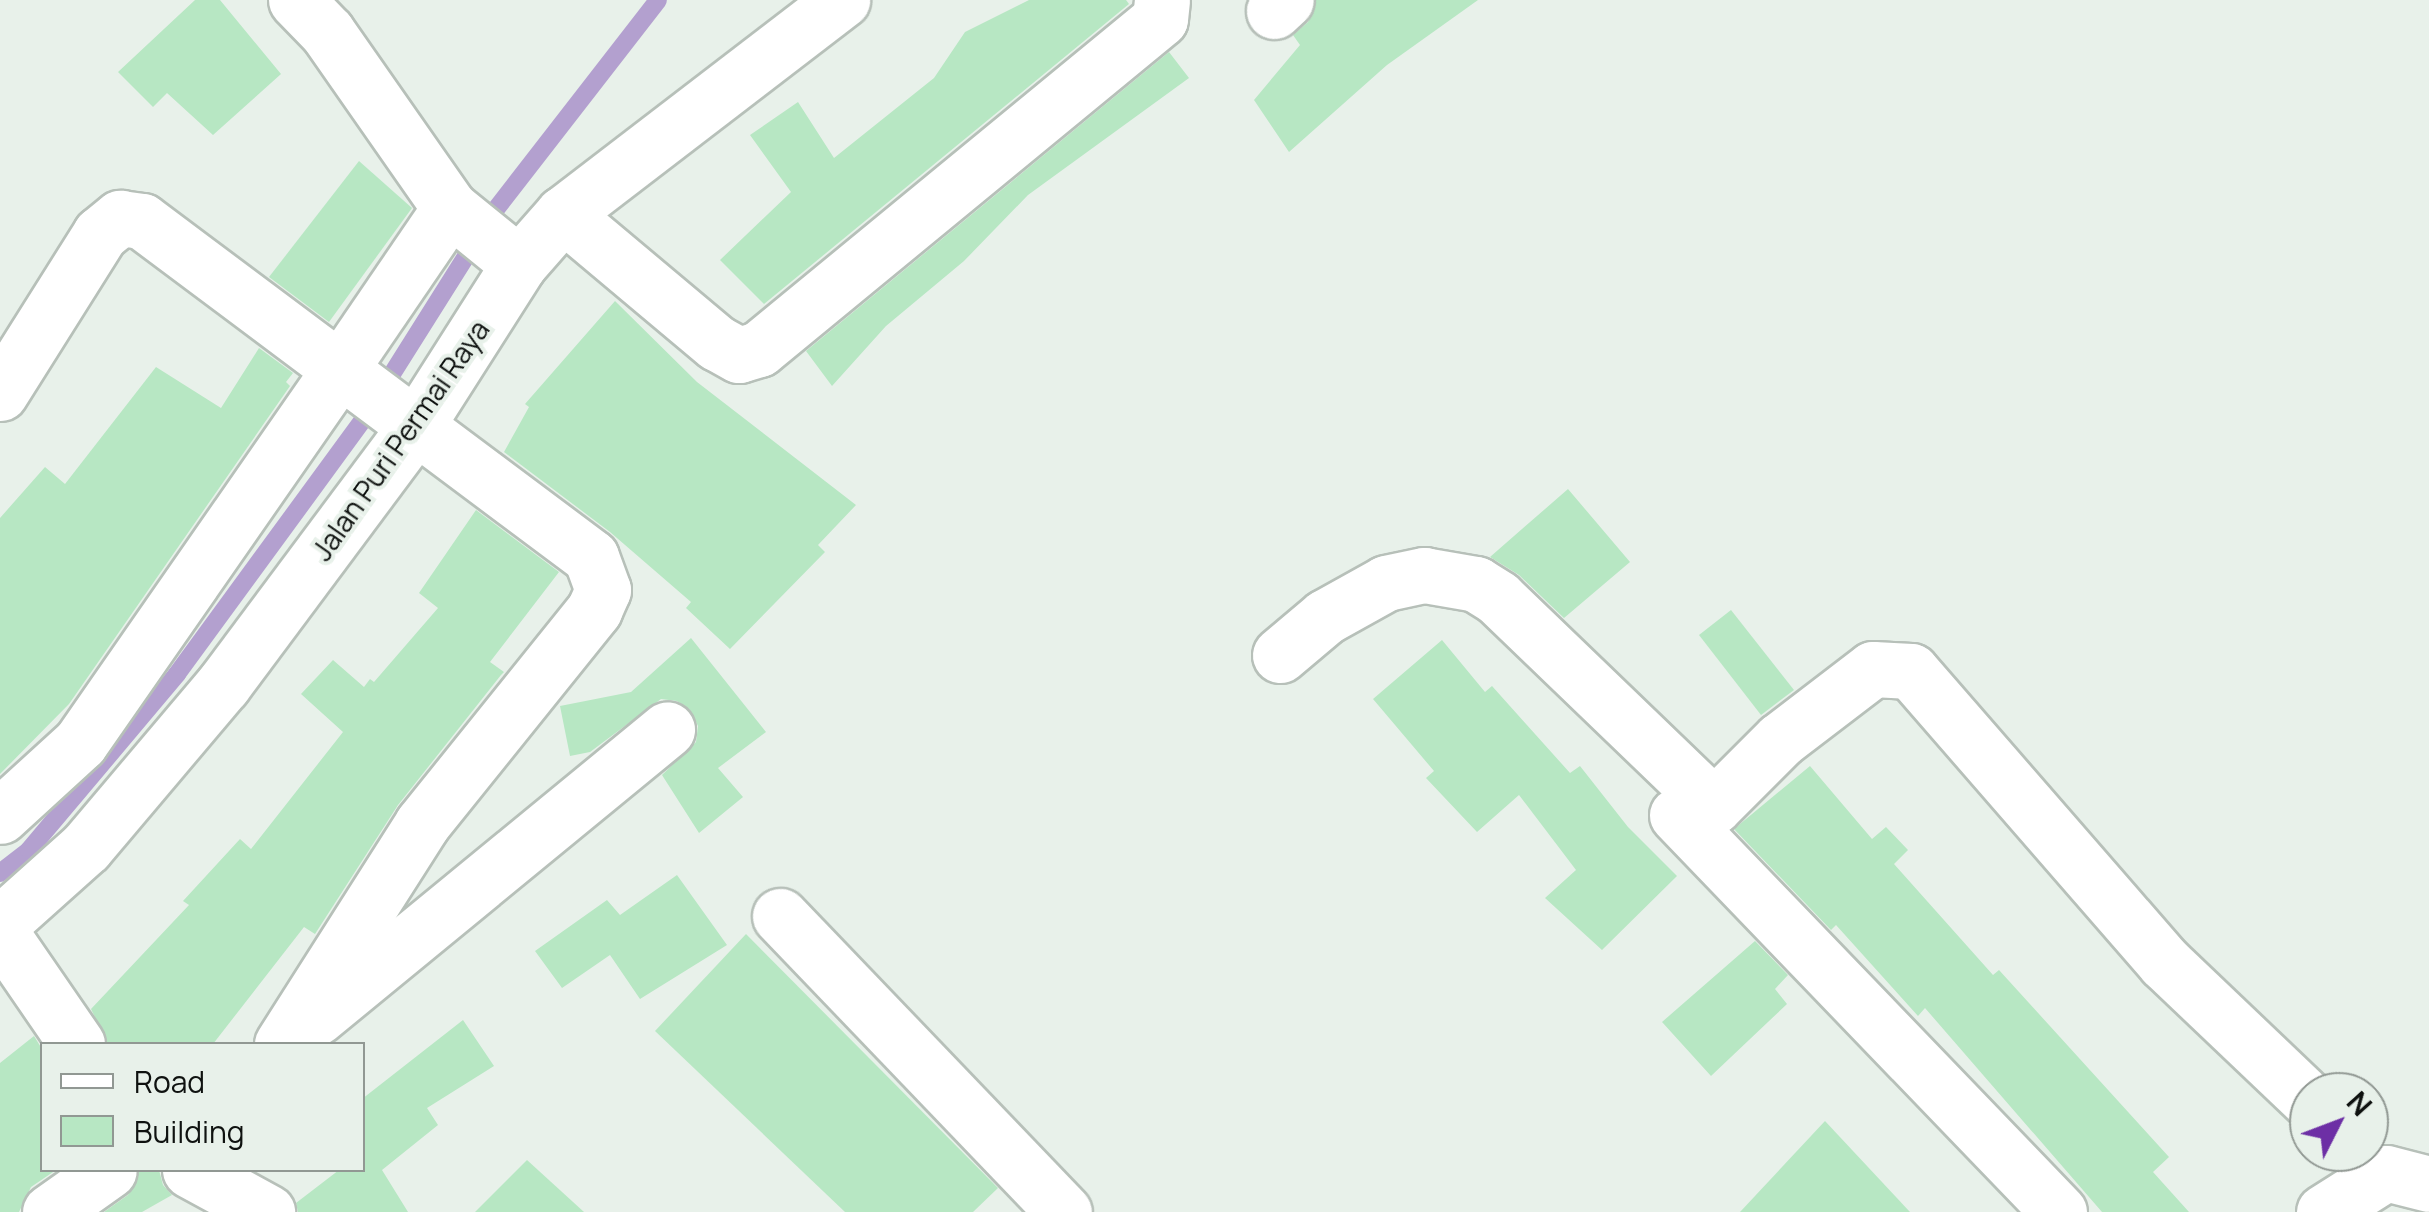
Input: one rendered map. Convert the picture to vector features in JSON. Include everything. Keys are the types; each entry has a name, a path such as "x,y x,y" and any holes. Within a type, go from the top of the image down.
{"street":[{"path":"296,0 328,32 454,211 516,262"},
{"name":"Jalan Puri Permai Raya","path":"0,924 86,847 223,685 409,424 516,262 563,214 842,0"},
{"path":"563,214 716,344 739,355 759,349 1160,20 1162,0"},
{"path":"0,816 80,742 346,374 454,211"},
{"path":"0,393 100,234 120,218 142,221 591,557 603,590 594,610 422,824 284,1042"},
{"path":"1280,655 1325,617 1386,583 1424,575 1476,584 1498,598 1714,806 1780,740 1873,669 1911,671 2164,963 2289,1081"},
{"path":"285,1042 667,730"},
{"path":"1676,815 2059,1212"},
{"path":"780,916 1064,1212"},
{"path":"0,932 75,1042"},
{"path":"2324,1212 2393,1170"},
{"path":"50,1212 107,1172"},
{"path":"194,1172 268,1212"}],"building":[{"path":"195,0 220,0 281,74 213,135 167,93 153,107 118,72"},
{"path":"1029,0 1126,0 1129,4 764,304 720,260 791,192 750,135 798,102 834,158 934,78 965,32"},
{"path":"1316,0 1478,0 1387,65 1289,152 1254,100 1300,45 1293,35 1308,22"},
{"path":"1169,52 1189,78 1028,195 964,261 886,326 832,386 806,351"},
{"path":"359,161 412,208 329,322 269,277"},
{"path":"615,301 697,382 856,505 818,545 825,552 730,649 686,608 691,602 610,532 504,452 529,407 525,404"},
{"path":"259,348 293,373 286,382 290,386 69,704 0,774 0,518 45,467 65,484 156,367 221,408"},
{"path":"1568,489 1630,562 1564,618 1519,575 1490,557"},
{"path":"476,510 559,572 490,662 504,672 398,805 315,934 304,927 215,1042 107,1042 91,1009 189,905 183,901 240,839 251,849 343,732 301,694 333,660 364,687 370,679 374,682 438,608 419,593"},
{"path":"1731,610 1794,690 1761,715 1699,635"},
{"path":"691,638 766,732 718,768 743,797 699,833 662,775 696,742 698,726 690,710 677,701 661,699 590,752 570,756 560,706 631,692"},
{"path":"1442,640 1485,692 1492,686 1570,773 1580,766 1628,827 1677,876 1602,950 1545,898 1576,870 1519,795 1477,832 1426,778 1434,771 1373,699"},
{"path":"1810,766 1872,839 1886,827 1908,850 1894,864 1993,975 1999,970 2169,1157 2153,1172 2189,1212 2102,1212 1925,1008 1918,1016 1836,925 1831,930 1734,829"},
{"path":"677,875 727,945 640,999 610,955 562,988 535,951 607,900 620,915"},
{"path":"746,934 998,1188 973,1212 845,1212 655,1031"},
{"path":"1755,941 1788,975 1775,989 1787,1004 1711,1076 1662,1022"},
{"path":"463,1020 494,1066 427,1108 438,1125 382,1170 408,1212 298,1212 296,1203 336,1172 365,1172 365,1097"},
{"path":"34,1036 40,1046 40,1172 53,1172 31,1187 19,1212 0,1212 0,1063"},
{"path":"1825,1121 1910,1212 1740,1212"},
{"path":"527,1160 584,1212 475,1212"},
{"path":"139,1172 160,1172 163,1185 172,1195 142,1212 104,1212 128,1195"}],"waterway":[{"path":"0,873 29,850 177,674 363,420 496,209 658,0"}]}
